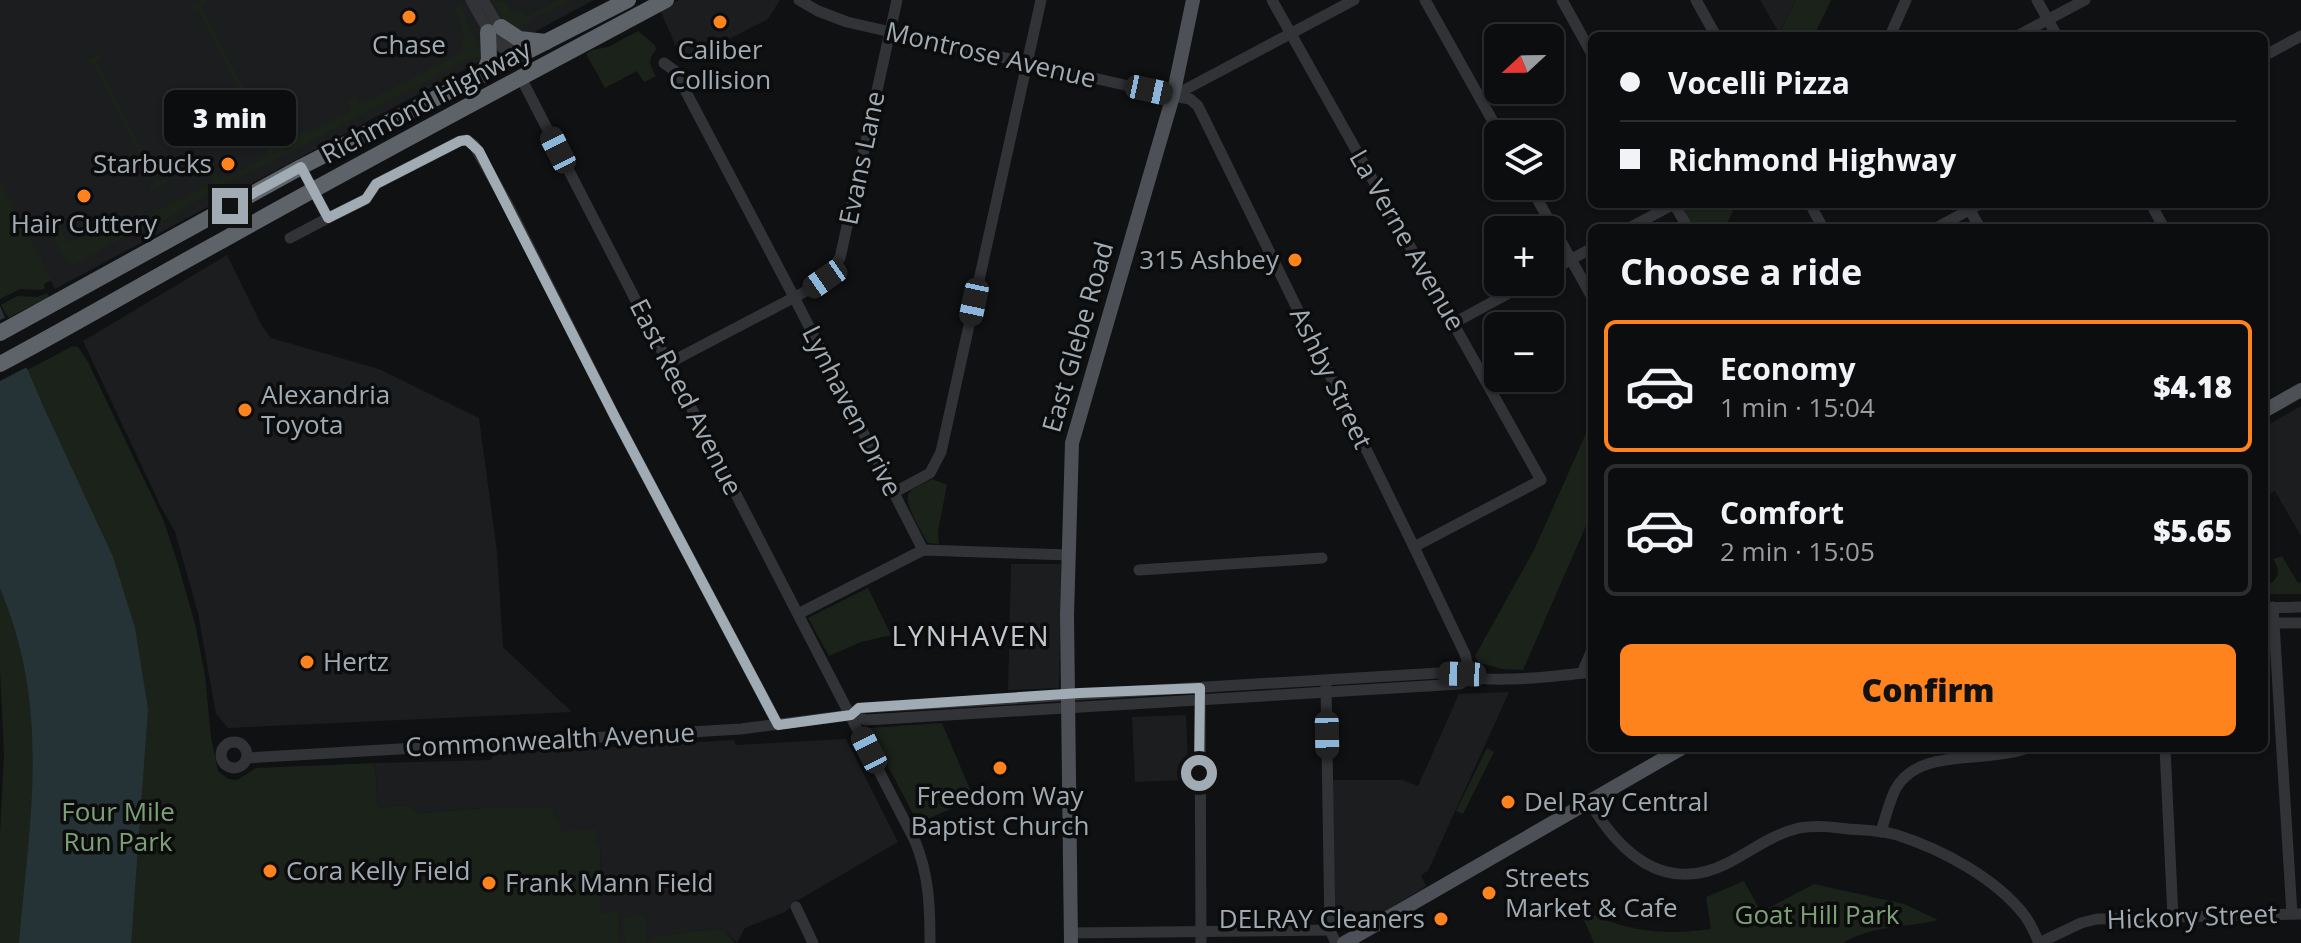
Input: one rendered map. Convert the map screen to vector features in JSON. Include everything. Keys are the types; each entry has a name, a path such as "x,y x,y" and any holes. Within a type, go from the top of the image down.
{"highway":[{"name":"Richmond Highway","path":"0,364 487,96 510,69 548,42 628,0"},
{"name":"Richmond Highway","path":"7,330 301,167 666,0"},
{"path":"510,69 489,60 494,30 519,39 548,42"}],"main road":[{"name":"East Glebe Road","path":"1070,938 1070,461 1075,428 1173,96 1193,0"},
{"path":"2268,407 2301,390"},
{"path":"1344,943 1675,752"}],"street":[{"name":"East Reed Avenue","path":"471,0 512,49 510,69 669,363 924,863 930,943"},
{"name":"East Reed Avenue","path":"483,0 494,30"},
{"name":"Montrose Avenue","path":"799,0 831,16 890,32 1173,96"},
{"name":"Evans Lane","path":"669,363 825,279 840,258 897,0"},
{"path":"895,492 930,473 941,452 1041,0"},
{"name":"La Verne Avenue","path":"1272,0 1541,480 1414,547"},
{"path":"1173,96 1354,0"},
{"path":"1425,0 1492,120"},
{"path":"1562,0 1588,47"},
{"path":"1696,0 1714,32"},
{"path":"1892,32 1906,0"},
{"path":"2037,0 2055,32"},
{"path":"2024,32 2085,0"},
{"path":"2268,54 2300,39"},
{"name":"Lynhaven Drive","path":"664,63 675,71 923,550"},
{"name":"Ashby Street","path":"1173,96 1190,99 1198,106 1414,547 1465,654 1471,678"},
{"path":"290,238 366,199 376,184 460,141 467,140 474,145 778,725"},
{"path":"301,167 328,218"},
{"path":"1538,200 1588,290"},
{"path":"1636,224 1666,208"},
{"path":"1943,224 1969,208"},
{"path":"1564,263 1588,250"},
{"path":"1454,323 1503,296"},
{"path":"798,614 923,550 1069,555"},
{"path":"1139,570 1322,558"},
{"path":"2296,914 2269,608 2301,607"},
{"path":"2269,623 2301,623"},
{"name":"Commonwealth Avenue","path":"247,758 778,725 851,715 859,708 1200,694 1326,686 1439,673 1513,680 1587,673"},
{"path":"1326,686 1330,930 1336,943"},
{"path":"1200,694 1201,937"},
{"path":"1881,832 1894,792 1916,769 1941,760 2009,752"},
{"path":"2165,752 2173,917"},
{"path":"1589,801 1623,848 1647,865 1670,873 1697,874 1712,869 1765,840 1799,829 1823,826 1897,835 1944,855 1997,888 2027,918 2039,943"},
{"path":"796,907 813,943"},
{"name":"Hickory Street","path":"2039,943 2081,923 2097,919 2296,914"},
{"path":"1070,938 1201,937 1330,930"}],"shaded area":[{"path":"0,0 594,0 55,289 0,182"},
{"path":"679,0 780,0 768,19 683,63 660,10"},
{"path":"1760,0 1796,0 1778,32"},
{"path":"227,255 271,338 379,369 479,418 497,552 503,647 572,712 228,728 216,714 198,613 175,532 83,341"},
{"path":"0,306 113,557 135,628 148,709 131,943 19,943 33,764 26,677 16,633 0,588"},
{"path":"2301,406 2301,536 2275,491 2268,494 2268,425"},
{"path":"1011,564 1061,564 1059,688 1008,690"},
{"path":"1509,692 1428,871 1421,875 1426,886 1364,925 1347,929 1335,922 1332,780 1403,780 1418,786 1459,694"},
{"path":"1186,715 1189,780 1135,782 1132,717"},
{"path":"846,739 898,842 795,902 785,912 745,928 737,943 724,930 716,929 674,933 676,943 620,943 619,913 601,913 600,848 597,838 560,831 552,808 483,808 421,813 407,805 378,807 375,763 491,760 494,754 734,740 736,745"}],"green space":[{"path":"203,0 207,3 201,6 248,96 256,93 258,97 240,106 238,102 244,98 197,9 189,10"},
{"path":"460,0 480,49 481,57 465,61 224,184 157,225 119,240 73,265 65,259 51,234 60,229 68,243 109,222 107,214 113,225 122,220 127,227 213,182 209,174 215,171 219,179 227,177 269,155 266,150 293,142 292,138 349,112 347,101 356,96 361,104 464,51 461,43 463,30 454,9 460,4"},
{"path":"491,0 497,3 504,0 512,12 522,10 526,17 559,0 573,0 531,19 516,33"},
{"path":"1796,0 1831,0 1816,32 1780,32"},
{"path":"638,31 655,45 650,63 656,76 644,82 637,71 605,88 586,54 608,47"},
{"path":"100,54 102,58 96,61 158,181 167,178 169,182 151,191 149,187 155,183 93,63 84,65"},
{"path":"0,181 52,280 44,284 42,290 20,289 0,299"},
{"path":"1686,208 1734,208 1727,224 1680,224"},
{"path":"47,293 49,297 8,318 1,305 17,296 37,297"},
{"name":"Four Mile Run Park","path":"73,346 78,347 88,362 163,519 195,624 218,771 228,779 237,780 256,768 375,763 378,807 407,805 421,813 483,808 553,808 554,819 559,819 560,831 596,829 600,847 601,913 619,912 620,943 0,943 4,755 0,670 0,384"},
{"path":"1588,429 1588,521 1523,670 1479,663 1475,656 1534,550"},
{"path":"932,479 947,485 938,531 939,544 928,543 914,518 908,498 913,489"},
{"path":"2282,556 2298,583 2301,582 2301,594 2268,594 2268,584 2277,576 2273,559"},
{"path":"868,588 891,635 861,642 829,656 808,618"},
{"path":"942,723 974,799 918,823 868,728"},
{"path":"1487,748 1494,752 1463,814 1456,811"},
{"name":"Goat Hill Park","path":"1744,881 1761,912 1814,884 1904,904 1938,920 1878,930 1843,943 1594,943 1579,909 1643,930 1674,932 1711,929 1706,897"},
{"path":"645,916 646,943 625,943 623,917"},
{"path":"724,930 735,943 649,943 651,938"}],"pier":[{"path":"8,316 31,365 0,381 0,320"}],"place":[{"name":"Chase","path":"409,17"},
{"name":"Caliber Collision","path":"720,22"},
{"name":"Starbucks","path":"228,164"},
{"name":"Hair Cuttery","path":"84,196"},
{"name":"315 Ashbey","path":"1295,260"},
{"name":"Alexandria Toyota","path":"245,410"},
{"name":"Hertz","path":"307,662"},
{"name":"Freedom Way Baptist Church","path":"1000,768"},
{"name":"Del Ray Central","path":"1508,802"},
{"name":"Cora Kelly Field","path":"270,871"},
{"name":"Frank Mann Field","path":"489,883"},
{"name":"Streets Market & Cafe","path":"1489,893"},
{"name":"DELRAY Cleaners","path":"1441,919"}],"district":[{"name":"LYNHAVEN","path":"971,636"}],"route":[{"path":"230,206 301,167 328,218 366,199 376,184 467,140 479,151 509,207 616,419 778,725 851,715 859,708 1200,688 1199,773"}]}
